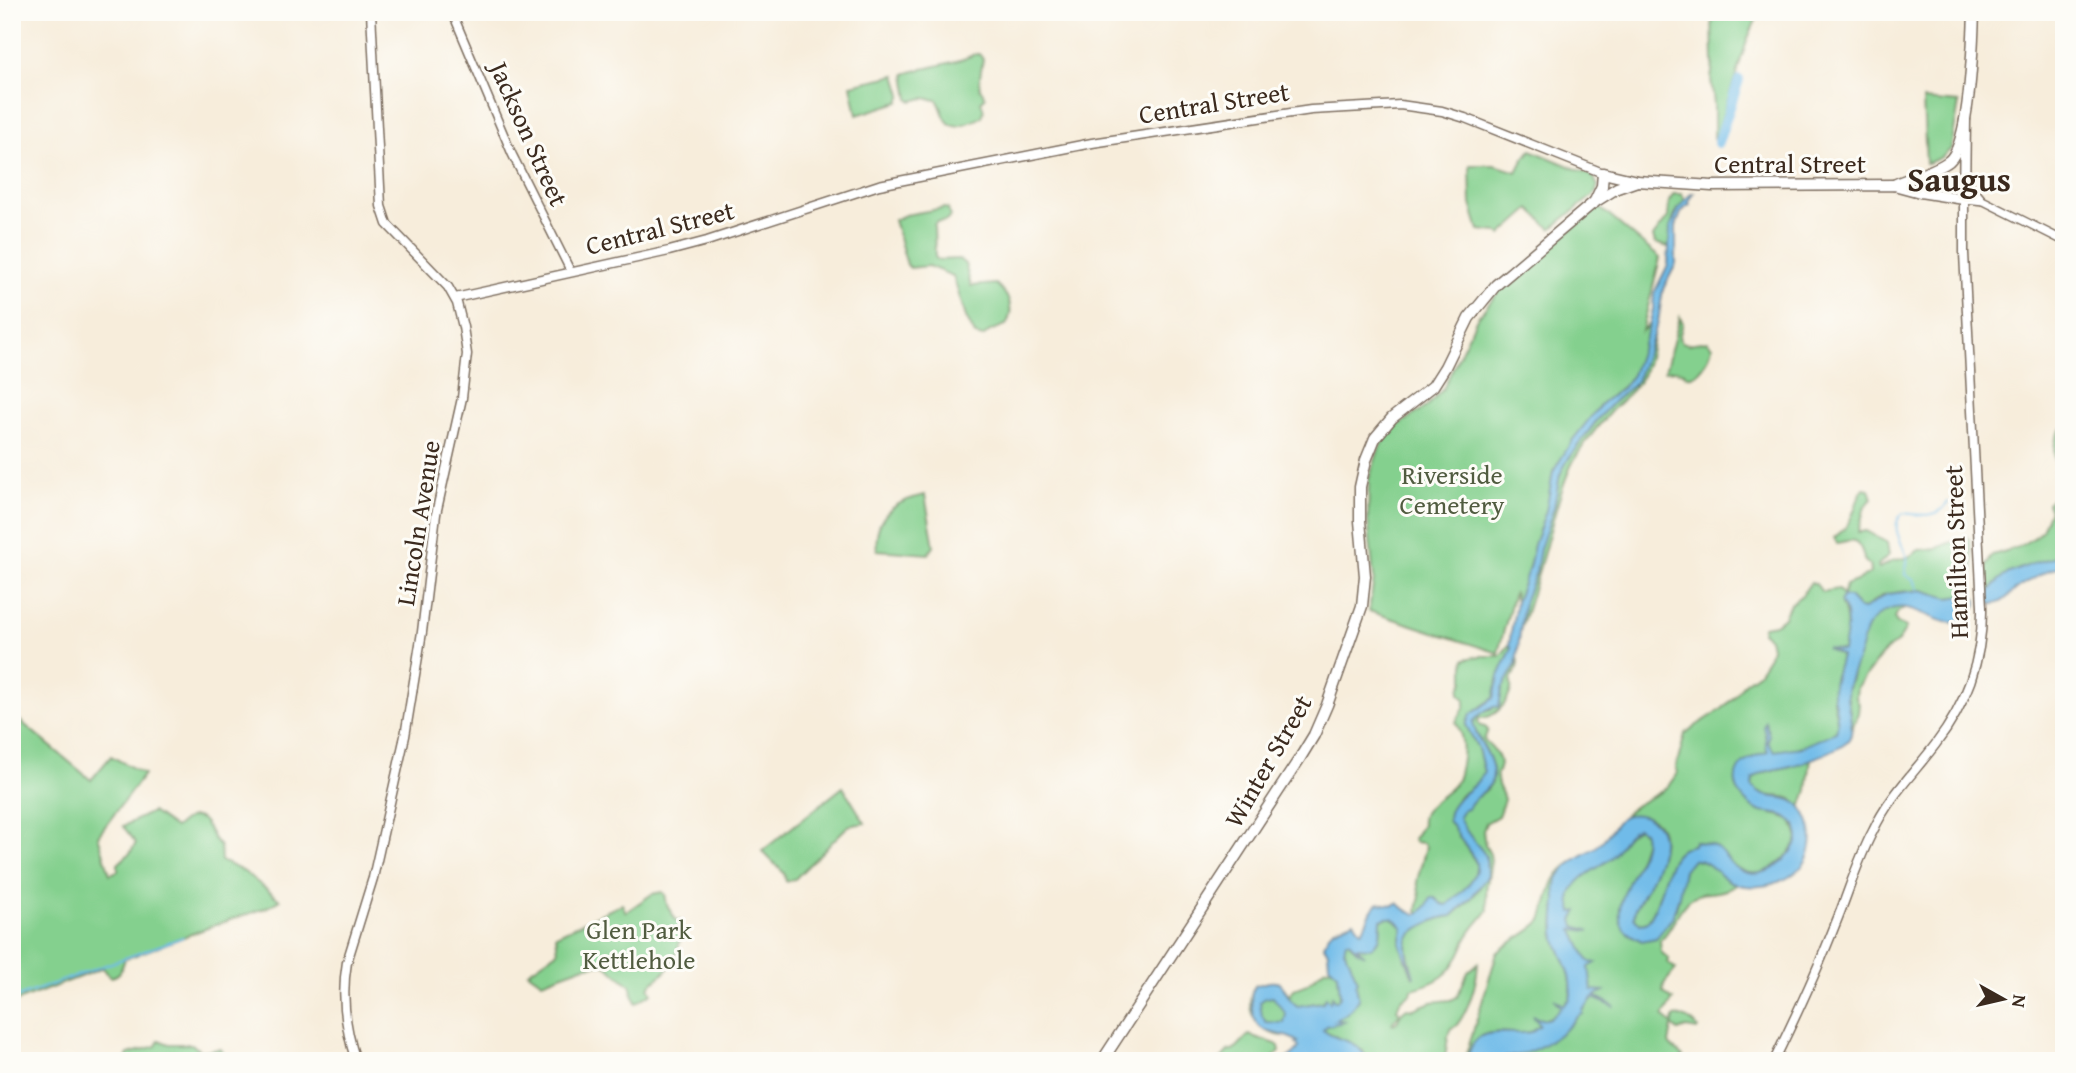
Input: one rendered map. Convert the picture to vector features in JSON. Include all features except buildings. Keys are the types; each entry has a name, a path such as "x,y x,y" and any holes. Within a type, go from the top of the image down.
{"main road":[{"name":"Lincoln Avenue","path":"356,1061 345,1016 345,974 373,878 405,736 421,644 436,514 462,398 467,354 455,298 448,287 387,224 381,206 371,12"},
{"path":"1964,200 1965,120 1974,12"},
{"name":"Central Street","path":"455,298 669,251 854,192 927,174 1092,143 1311,110 1400,105 1442,111 1603,173 1637,181 1718,187 1894,185 1964,200"},
{"path":"1944,165 1955,153 1965,120"},
{"path":"1894,185 1944,165 1959,166 1965,175"},
{"path":"1932,169 1926,186 1933,195"},
{"path":"1593,203 1602,187 1603,173"},
{"name":"Winter Street","path":"1102,1061 1300,758 1322,718 1362,606 1365,576 1360,487 1366,460 1375,438 1392,418 1433,386 1469,318 1490,292 1593,203 1617,188 1637,181"},
{"name":"Hamilton Street","path":"1774,1061 1822,957 1861,857 1880,817 1896,791 1942,736 1968,690 1980,648 1982,594 1964,259 1964,200"}],"street":[{"name":"Jackson Street","path":"452,12 512,154 570,272"},
{"name":"Central Street","path":"1965,175 1984,201"},
{"name":"Central Street","path":"1964,200 1984,201 2064,241"}],"green space":[{"path":"1712,12 1747,12 1757,18 1714,142 1711,79"},
{"path":"979,54 983,59 980,89 985,97 981,102 984,111 979,119 952,125 945,119 937,100 909,99 905,74 961,60"},
{"path":"896,75 902,95 899,102 857,115 851,85"},
{"path":"1923,100 1959,103 1951,149 1942,157 1926,164"},
{"path":"1531,150 1593,176 1598,186 1595,194 1551,229 1530,209 1501,235 1479,230 1471,204 1470,165 1495,165 1517,172"},
{"path":"1674,194 1682,194 1685,200 1674,217 1668,247 1655,243 1653,237 1668,217 1669,201"},
{"name":"Riverside Cemetery","path":"1599,207 1660,258 1642,331 1650,323 1634,371 1627,383 1602,403 1572,441 1553,472 1548,505 1529,568 1516,602 1514,592 1498,653 1369,611 1374,579 1368,520 1369,479 1379,449 1391,430 1426,407 1443,389 1477,318 1495,296 1521,270"},
{"path":"948,209 950,217 946,221 936,222 934,226 935,257 938,260 959,259 965,264 971,286 996,284 1009,303 1010,313 1006,325 983,337 975,335 966,317 953,276 928,266 910,268 907,265 894,220 905,215"},
{"path":"1680,317 1683,323 1679,338 1682,342 1688,344 1707,341 1712,346 1704,366 1691,376 1678,370 1665,371"},
{"path":"1654,332 1648,362 1638,383 1596,429 1570,468 1518,636 1524,602 1536,572 1539,549 1554,507 1562,468 1600,416 1633,385"},
{"path":"2064,427 2064,555 2012,573 2003,578 1987,595 1986,568 1992,555 2016,548 2042,530 2050,510 2047,503 2054,495 2056,486 2054,455 2057,435"},
{"path":"1864,488 1869,489 1872,499 1865,506 1858,532 1866,531 1887,543 1889,555 1878,565 1879,568 1919,550 1937,548 1966,536 1970,540 1973,563 1970,595 1948,598 1922,590 1900,592 1883,595 1864,609 1859,608 1849,597 1841,605 1846,622 1843,651 1828,649 1841,656 1833,692 1836,732 1801,747 1755,757 1740,768 1737,775 1738,790 1752,806 1792,820 1798,839 1793,847 1772,868 1754,873 1736,867 1714,846 1695,841 1675,856 1652,913 1646,923 1640,924 1634,917 1635,909 1659,860 1662,833 1657,823 1646,817 1624,816 1637,804 1665,789 1671,782 1677,773 1685,734 1722,709 1745,682 1758,673 1769,656 1771,647 1769,638 1762,632 1763,626 1775,624 1784,617 1790,604 1802,595 1811,582 1822,592 1838,589 1843,595 1846,585 1870,573 1871,567 1864,560 1856,542 1850,540 1837,543 1834,538 1850,521"},
{"path":"925,495 934,546 928,554 877,550 878,528 888,512 904,501"},
{"path":"1907,606 1897,613 1895,619 1906,629 1897,643 1880,657 1857,687 1858,713 1852,729 1847,692 1855,649 1873,616 1893,607"},
{"path":"1509,645 1511,650 1499,676 1494,698 1482,706 1466,725 1478,748 1484,772 1478,783 1458,797 1448,820 1477,864 1474,880 1445,908 1419,913 1417,881 1426,847 1413,839 1422,825 1422,818 1428,807 1454,785 1459,775 1462,745 1456,722 1465,706 1460,689 1464,681 1465,659 1500,656"},
{"path":"1517,657 1518,666 1507,700 1491,716 1478,721 1480,726 1488,730 1484,740 1499,759 1497,782 1504,800 1498,816 1486,823 1483,831 1491,861 1486,890 1488,910 1468,937 1448,972 1436,981 1412,989 1411,994 1400,1002 1397,1010 1400,1013 1392,1023 1397,1022 1407,1008 1414,1009 1431,1002 1457,997 1468,972 1478,963 1472,996 1461,1020 1449,1032 1443,1061 1367,1061 1363,1051 1306,1021 1357,993 1358,980 1344,959 1345,936 1354,948 1368,948 1380,938 1381,920 1396,920 1403,927 1400,945 1413,977 1407,946 1410,935 1425,924 1452,916 1480,887 1487,870 1486,861 1480,849 1459,828 1455,812 1486,790 1491,783 1492,766 1472,725 1479,714 1499,705 1502,689"},
{"path":"12,711 91,780 111,756 144,774 98,836 110,874 118,871 118,864 136,843 123,826 152,812 175,828 185,820 195,817 204,822 220,846 221,861 243,871 280,900 260,910 125,959 117,975 110,977 103,968 12,1003"},
{"path":"1811,758 1807,790 1801,808 1792,799 1761,794 1752,786 1753,779 1761,774"},
{"path":"843,787 865,823 848,826 795,879 786,882 784,873 762,851"},
{"path":"1638,828 1644,833 1645,840 1623,908 1654,938 1674,913 1684,870 1692,860 1710,865 1735,884 1715,893 1700,894 1690,899 1660,940 1661,952 1669,959 1667,962 1676,969 1664,984 1663,992 1673,1000 1663,1016 1673,1024 1674,1017 1685,1017 1698,1028 1678,1031 1672,1026 1669,1044 1683,1057 1679,1061 1484,1061 1487,1057 1553,1039 1585,1008 1572,944 1570,894 1576,881 1611,854"},
{"path":"1572,862 1560,875 1557,884 1554,926 1571,981 1570,999 1564,1005 1555,1000 1561,1007 1550,1017 1535,1018 1540,1025 1531,1032 1483,1035 1476,1040 1467,1061 1464,1061 1497,953 1542,920 1554,880 1564,868"},
{"name":"Glen Park Kettlehole","path":"662,892 676,920 682,921 679,945 670,966 649,987 652,993 636,1003 630,985 605,964 585,966 542,982 528,972 558,951 556,935 622,904 626,912 652,894"},
{"path":"1331,967 1338,973 1338,1001 1333,998 1330,1002 1287,1009 1282,1036 1259,1025 1251,1011 1250,1003 1255,986 1275,982 1283,986 1289,996 1294,989 1307,984 1324,969"},
{"path":"1249,1035 1276,1044 1280,1051 1270,1061 1219,1061 1228,1051 1237,1047"},
{"path":"159,1040 169,1044 192,1044 200,1051 221,1049 226,1058 225,1061 125,1061 128,1054 156,1046"}],"water":[{"path":"1691,193 1694,193 1690,205 1681,213 1676,226 1676,264 1663,289 1658,322 1637,379 1600,416 1560,474 1536,572 1524,602 1516,664 1502,689 1499,707 1482,713 1473,722 1492,764 1492,780 1459,817 1467,833 1486,856 1487,877 1452,916 1432,922 1411,935 1407,946 1414,977 1400,945 1403,929 1394,919 1381,920 1380,938 1371,948 1356,947 1365,955 1346,941 1344,950 1358,980 1356,985 1359,1000 1346,1014 1335,1020 1347,1021 1327,1026 1323,1030 1352,1043 1369,1061 1283,1061 1296,1051 1298,1042 1263,1030 1258,1025 1251,1002 1255,986 1267,982 1280,984 1292,1002 1298,1006 1323,1002 1326,997 1330,1002 1332,996 1334,1001 1337,1001 1340,996 1338,973 1329,965 1328,952 1324,946 1332,931 1354,921 1361,931 1363,930 1378,903 1398,903 1416,914 1424,909 1431,898 1447,905 1463,891 1475,873 1475,860 1448,820 1452,805 1484,772 1478,748 1466,725 1470,715 1494,698 1499,676 1511,650 1509,645 1516,602 1546,511 1553,472 1572,441 1602,403 1623,387 1632,375 1649,327 1654,293 1668,265 1670,228 1679,208","holes":["1273,997 1286,1014 1284,1023 1266,1022 1262,1016 1260,1002"]},
{"path":"2064,555 2064,565 2019,587 2001,602 1986,604 1985,597 1999,580 2009,573"},
{"path":"1922,590 1948,598 1970,595 1977,600 1977,606 1972,609 1969,618 1957,622 1946,622 1904,608 1892,609 1879,615 1865,632 1849,682 1847,697 1852,729 1849,739 1820,756 1765,772 1753,779 1752,786 1758,792 1791,800 1806,815 1812,840 1810,851 1798,870 1778,882 1743,886 1727,880 1704,862 1692,860 1684,870 1672,918 1656,938 1642,941 1624,929 1620,918 1620,905 1645,841 1643,831 1638,828 1634,830 1608,861 1580,880 1570,897 1572,912 1578,911 1573,920 1575,926 1590,931 1573,929 1587,959 1596,963 1589,967 1592,990 1604,991 1595,996 1615,1007 1593,998 1583,1010 1583,1014 1559,1035 1541,1046 1511,1057 1467,1061 1471,1048 1483,1035 1531,1032 1540,1025 1533,1016 1548,1019 1561,1007 1554,999 1564,1005 1570,999 1570,975 1555,934 1556,883 1564,869 1596,847 1622,818 1634,815 1650,819 1658,827 1662,837 1658,863 1635,909 1634,917 1640,924 1646,923 1653,913 1674,856 1693,845 1694,841 1716,847 1735,867 1744,872 1763,872 1788,856 1798,840 1794,824 1784,816 1759,811 1745,801 1737,788 1737,773 1748,760 1768,752 1763,727 1765,722 1768,742 1774,751 1801,747 1836,732 1833,685 1841,656 1826,648 1843,651 1847,624 1846,613 1840,602 1843,596 1849,597 1859,608 1864,609 1887,594"}],"waterway":[{"path":"1718,143 1739,80"},
{"path":"1918,589 1914,580 1905,575 1907,558 1898,535 1899,518 1903,513 1934,513 1940,511 1948,502"},
{"path":"12,999 183,937"}],"district":[{"name":"Saugus","path":"1959,179"}]}
